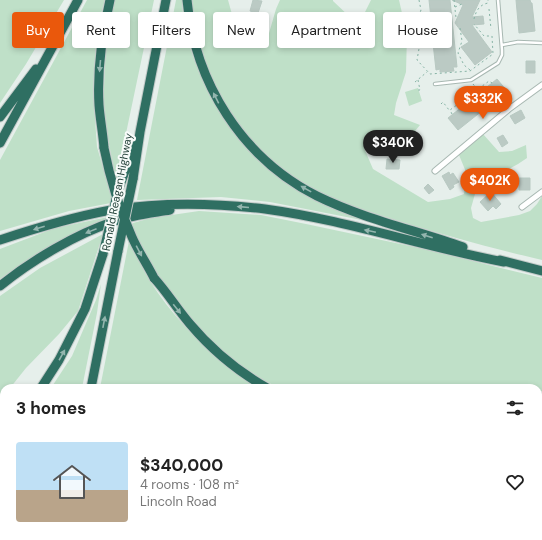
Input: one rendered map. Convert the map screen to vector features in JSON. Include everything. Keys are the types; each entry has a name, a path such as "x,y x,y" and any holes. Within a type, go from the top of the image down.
{"highway":[{"path":"0,143 78,0"},
{"path":"110,0 105,23 99,73 99,104 104,148 116,198 132,237 154,278 190,324 213,348 260,384"},
{"name":"Ronald Reagan Highway","path":"92,384 133,180 140,132 166,0"},
{"path":"187,0 191,27 198,55 215,96 237,130 258,153 280,172 299,186 317,196 353,211 504,262"},
{"path":"0,117 25,82 50,52"},
{"path":"44,384 59,360 85,309 103,254 123,175 140,132"},
{"path":"0,240 79,217 112,210 165,205 220,206 265,210 315,219 542,271"},
{"path":"0,286 34,261 80,235 116,220 197,205"}],"street":[{"path":"435,171 509,109 542,85"},
{"path":"522,207 542,192"}],"lane":[{"path":"435,84 471,80 482,75 498,64 502,55 502,45 498,0"},
{"path":"502,45 518,42 542,43"}],"path":[{"path":"419,0 420,12"},
{"path":"454,0 456,18"},
{"path":"474,19 478,9 483,4 488,3 488,0"},
{"path":"455,7 462,4"},
{"path":"489,9 491,29"},
{"path":"419,48 418,60 430,74 470,71 493,54 492,36 484,36 474,24"},
{"path":"460,28 462,41 458,53 464,65 470,71"},
{"path":"415,82 428,72"},
{"path":"418,80 420,90 418,90"},
{"path":"450,110 489,81 492,83"},
{"path":"473,84 477,90"},
{"path":"441,104 443,102 452,114"}],"green space":[{"path":"0,0 64,0 57,12 12,12 12,48 36,48 0,103"},
{"path":"87,0 105,0 102,12 80,12"},
{"path":"115,0 154,0 151,12 138,12 138,48 144,48 116,181 103,112 106,48 130,48 130,12 112,12"},
{"path":"176,0 182,0 183,12 174,12"},
{"path":"191,0 228,0 231,12 213,12 213,48 269,48 269,33 280,0 333,0 345,12 277,12 277,48 375,48 375,12 365,12 371,0 399,0 402,12 383,12 383,48 407,48 406,72 396,103 394,115 420,125 406,142 394,139 364,148 373,169 428,202 450,199 464,194 466,172 459,155 483,134 499,152 512,151 526,145 527,158 482,184 475,194 471,208 473,218 481,222 519,215 530,211 542,196 542,260 456,238 365,210 326,195 302,182 272,160 258,146 233,117 222,101 206,68 201,48 205,48 205,12 193,12"},
{"path":"72,28 72,48 96,48 93,90 97,147 112,198 111,203 69,211 0,231 0,160 61,48 64,48 64,42"},
{"path":"167,48 190,48 201,77 229,126 246,148 265,167 285,182 305,194 367,221 270,202 221,197 137,200"},
{"path":"418,88 422,101 409,106 405,92"},
{"path":"199,211 261,215 424,249 542,278 542,384 272,384 227,355 211,341 170,295 147,259 131,226 133,223 151,218"},
{"path":"108,217 106,221 78,232 51,246 0,279 0,249 55,228"},
{"path":"103,234 78,311 13,384 0,384 0,296 40,268"},
{"path":"129,241 150,281 175,315 194,336 251,384 101,384"},
{"path":"101,284 97,313 83,384 54,384 72,356 96,300"}],"building":[{"path":"253,0 262,1 258,12 250,11"},
{"path":"429,0 450,0 451,12 430,12"},
{"path":"452,0 480,0 472,17 483,16 484,24 472,25 492,52 475,65 461,47 469,42 455,23 463,5"},
{"path":"516,0 530,0 532,3 535,31 519,33"},
{"path":"452,19 457,67 453,67 454,71 440,72 440,69 436,70 434,48 452,48"},
{"path":"526,61 535,61 535,73 526,73"},
{"path":"497,79 507,91 458,130 448,118"},
{"path":"521,110 525,118 515,124 510,116"},
{"path":"503,135 508,143 502,147 497,138"},
{"path":"387,159 400,160 399,169 386,169"},
{"path":"449,172 450,175 453,173 459,182 453,185 454,187 450,190 442,176"},
{"path":"519,178 530,178 530,190 519,190"},
{"path":"428,184 434,190 429,194 424,188"},
{"path":"491,192 501,204 496,209 493,206 488,211 480,202"}]}
